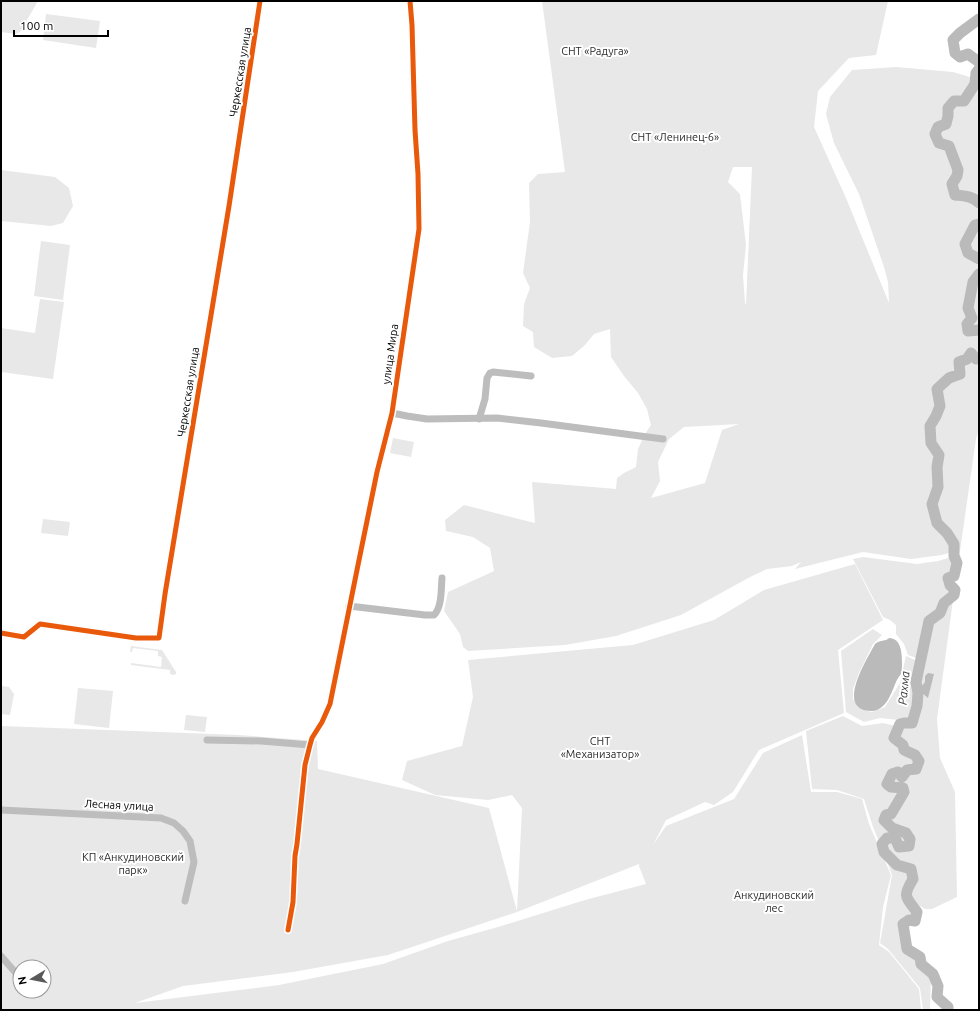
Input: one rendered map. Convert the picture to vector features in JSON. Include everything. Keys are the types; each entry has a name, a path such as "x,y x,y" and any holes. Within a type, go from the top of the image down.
{"street":[{"name":"Черкесская улица","path":"1,633 24,637 40,624 136,638 159,638 260,1"},
{"name":"улица Мира","path":"288,930 293,902 295,856 305,765 312,738 322,722 330,704 377,472 392,413 419,229 410,1"},
{"path":"479,419 485,399 487,378 490,374 493,372 531,376"},
{"path":"392,413 427,419 497,418 663,439"},
{"path":"349,606 434,615 440,604 442,578"},
{"path":"207,740 261,741 310,745"},
{"name":"Лесная улица","path":"1,810 161,818 174,823 183,831 190,841 194,862 185,900"},
{"path":"1,956 12,969"}],"green space":[{"path":"1,1 38,1 20,32 16,34 1,32"},
{"path":"542,1 888,1 876,55 849,58 818,91 814,127 846,198 889,303 888,282 884,267 859,194 834,143 826,114 830,97 852,70 896,67 953,72 973,78 973,83 963,99 953,99 946,108 946,116 943,123 938,125 932,132 937,145 947,149 957,172 950,182 953,196 970,200 979,207 979,222 974,223 964,244 966,254 979,262 979,271 971,280 966,308 970,318 965,323 967,333 979,333 979,356 976,357 970,350 966,358 958,361 959,373 947,376 936,388 938,406 928,425 929,443 937,455 936,486 930,505 936,524 946,535 951,544 952,552 942,555 911,559 863,552 795,569 801,562 792,566 767,569 681,615 616,636 565,645 468,651 463,647 460,634 444,611 448,592 494,571 490,548 473,537 446,531 445,520 464,505 535,523 532,482 616,489 617,478 636,467 638,449 651,425 647,409 638,393 611,357 610,329 594,334 585,345 572,356 552,358 534,347 533,332 523,326 524,304 530,288 523,273 530,222 529,183 538,174 565,172","holes":["733,167 752,167 746,305 743,275 746,245 740,194 728,182","739,424 722,430 705,483 651,498 660,481 658,462 669,439 684,427"]},
{"path":"46,14 100,21 96,48 43,40"},
{"path":"978,79 979,200 969,194 957,193 954,184 960,168 958,160 950,144 941,142 937,134 940,128 948,125 951,115 950,109 955,103 966,102 977,86"},
{"path":"1,170 55,177 69,188 73,206 63,223 51,226 1,221"},
{"path":"976,226 979,226 979,257 970,252 968,244"},
{"path":"41,241 70,245 63,300 34,296"},
{"path":"979,277 979,328 970,329 968,325 974,318 970,307 975,282"},
{"path":"40,299 64,302 53,379 1,372 1,328 35,333"},
{"path":"970,357 975,361 979,360 979,428 976,439 960,551 956,552 956,544 948,531 939,522 934,505 940,487 941,454 933,442 932,426 942,405 939,390 950,379 962,376 962,363 968,361"},
{"path":"393,438 414,442 411,457 390,453"},
{"path":"43,519 70,522 68,536 41,533"},
{"path":"863,557 917,564 938,561 951,557 955,564 952,574 947,577 948,585 952,591 951,595 942,603 939,613 928,620 919,659 908,655 904,644 896,634 896,625 883,617 853,559"},
{"path":"855,564 883,620 838,650 844,713 759,750 733,792 714,805 705,802 666,820 653,845 666,826 734,799 763,753 802,735 811,792 837,792 862,799 869,824 891,875 883,907 879,945 889,952 919,989 921,1010 1,1010 1,726 239,735 317,741 318,769 489,808 517,911 522,808 512,795 488,800 435,795 402,780 407,761 462,746 473,697 468,660 633,645 714,620 764,590","holes":["639,864 646,884 585,900 448,941 383,964 279,985 135,1003 183,986 293,972 388,955 517,912"]},
{"path":"953,600 937,719 940,758 955,792 957,897 932,909 925,909 910,900 909,890 916,879 914,867 897,862 886,849 889,842 894,842 898,850 912,848 912,838 908,831 893,825 889,818 892,817 906,792 904,786 891,783 898,776 903,779 908,773 917,771 920,764 920,757 906,748 904,743 897,737 903,726 914,725 920,695 919,682 932,622 941,616 946,605"},
{"path":"873,629 882,635 873,644 859,673 853,689 853,699 858,707 872,712 885,707 900,683 906,656 915,660 914,704 909,719 899,720 880,718 864,722 846,712 841,651"},
{"path":"131,646 162,650 176,674 170,674 170,670 131,665 131,663 161,667 162,657 158,656 158,651 133,648 132,652 130,652"},
{"path":"1,686 9,687 14,694 10,715 1,714"},
{"path":"78,688 113,691 109,728 74,724"},
{"path":"186,715 207,717 205,732 184,730"},
{"path":"843,716 862,726 883,723 896,726 892,740 904,753 915,760 913,766 906,768 903,772 897,769 891,772 884,783 887,788 900,792 889,812 885,812 881,819 888,828 902,835 905,841 901,843 895,834 884,835 879,842 864,799 837,790 812,789 806,731"},
{"path":"885,856 899,869 909,872 910,879 904,890 905,900 914,912 913,918 908,918 901,923 905,950 918,959 920,966 931,975 930,1010 923,1010 920,988 888,949 880,943 892,875"}],"shaded area":[{"path":"889,638 896,640 901,650 901,674 889,698 882,707 873,711 861,709 855,703 854,694 856,683 875,644"},
{"path":"928,673 934,674 928,698 921,692 921,687 925,682 925,676"}],"waterway":[{"name":"Рахма","path":"979,19 953,40 955,53 960,57 968,54 979,62"},
{"name":"Рахма","path":"979,69 976,73 975,84 964,101 954,101 948,108 946,124 938,127 935,134 939,143 949,146 958,170 957,176 952,184 955,195 965,196 979,203"},
{"name":"Рахма","path":"979,224 975,225 965,244 968,253 979,259"},
{"name":"Рахма","path":"979,274 973,282 968,308 972,318 967,324 968,331 979,330"},
{"name":"Рахма","path":"948,1010 948,1007 937,997 938,986 933,974 921,964 920,957 907,949 903,924 909,920 915,921 917,912 907,897 907,890 913,879 911,869 897,865 884,852 882,844 887,838 895,838 899,847 909,846 910,839 906,833 892,828 884,820 886,815 891,814 904,792 903,788 891,787 887,784 892,774 898,772 902,777 907,770 916,769 919,761 915,755 904,750 903,745 894,738 900,724 912,723 917,706 918,693 916,682 929,621 940,613 944,603 954,595 955,590 950,585 948,578 954,576 957,563 954,556 954,544 947,533 937,523 932,504 938,487 937,467 939,455 931,443 930,426 940,406 937,389 949,378 960,374 959,362 967,359 971,353 976,359 979,358"}],"cycle path":[{"path":"1,633 24,637 40,624 136,638 159,638 229,206 260,1"},
{"path":"288,930 293,902 295,856 305,765 312,738 322,722 330,704 377,472 392,413 419,229 410,1"}],"park label":[{"name":"СНТ «Радуга»","path":"595,51"},
{"name":"СНТ «Ленинец-6»","path":"675,137"},
{"name":"СНТ «Механизатор»","path":"600,747"},
{"name":"КП «Анкудиновский парк»","path":"133,863"},
{"name":"Анкудиновский лес","path":"774,901"}]}
